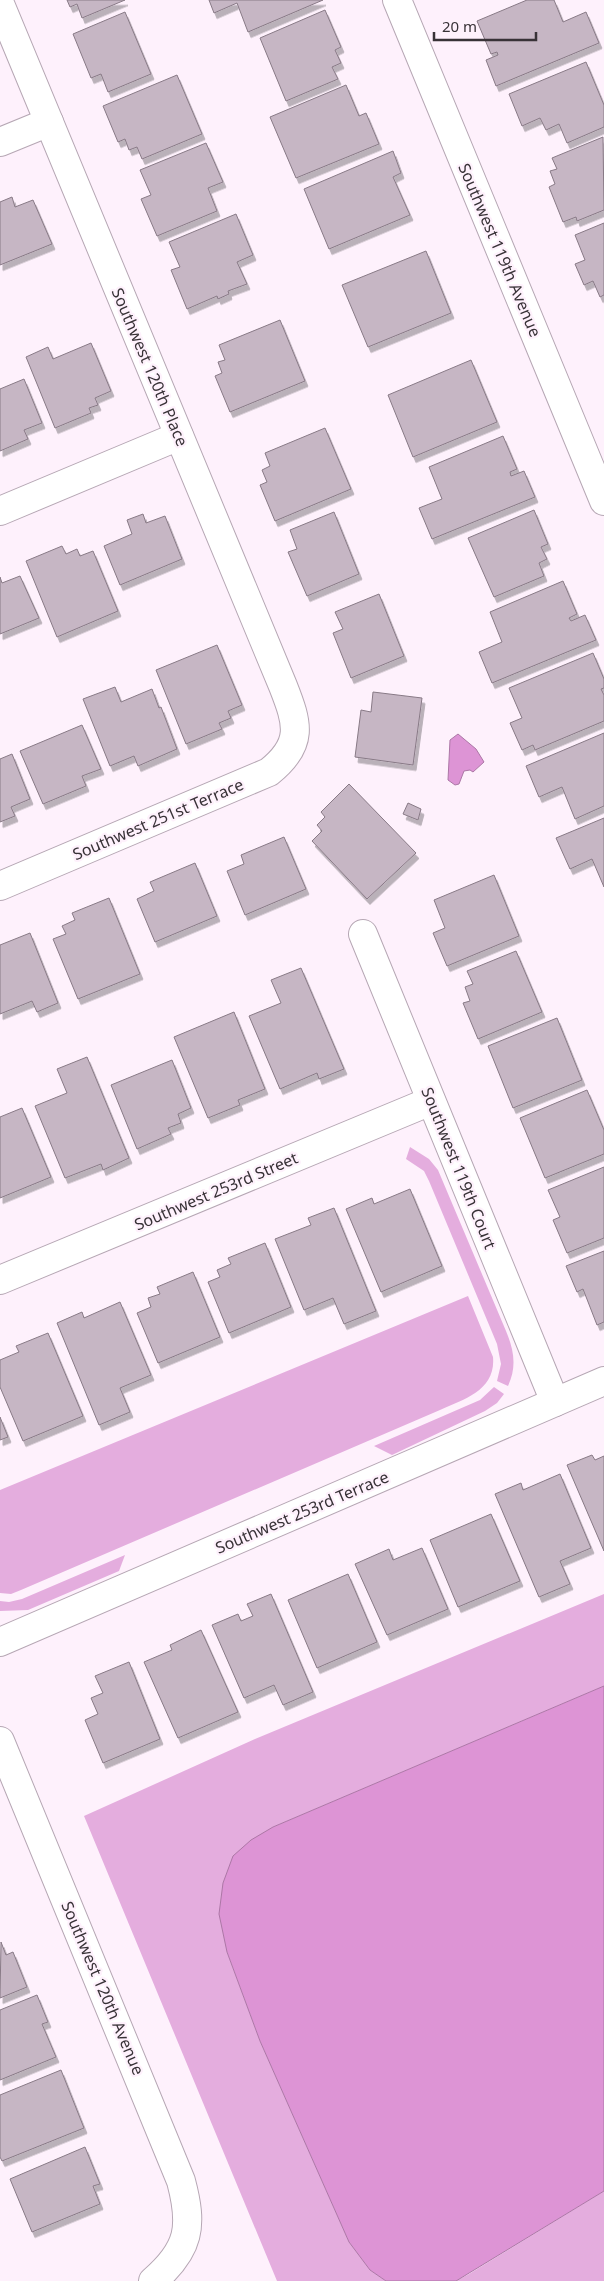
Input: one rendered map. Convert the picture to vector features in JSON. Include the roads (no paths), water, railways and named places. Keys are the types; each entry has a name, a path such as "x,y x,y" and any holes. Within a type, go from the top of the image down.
{"street":[{"name":"Southwest 119th Avenue","path":"397,0 604,501"},
{"name":"Southwest 120th Place","path":"0,4 291,704 295,716 296,732"},
{"path":"0,142 49,122"},
{"path":"0,511 179,436"},
{"name":"Southwest 251st Terrace","path":"0,886 269,772 290,751 296,732"},
{"name":"Southwest 119th Court","path":"363,934 555,1402"},
{"name":"Southwest 253rd Street","path":"0,1280 431,1101"},
{"name":"Southwest 253rd Terrace","path":"0,1642 604,1381"},
{"name":"Southwest 120th Avenue","path":"0,1741 181,2181 187,2203 188,2221 185,2240 178,2257 153,2281"}]}
